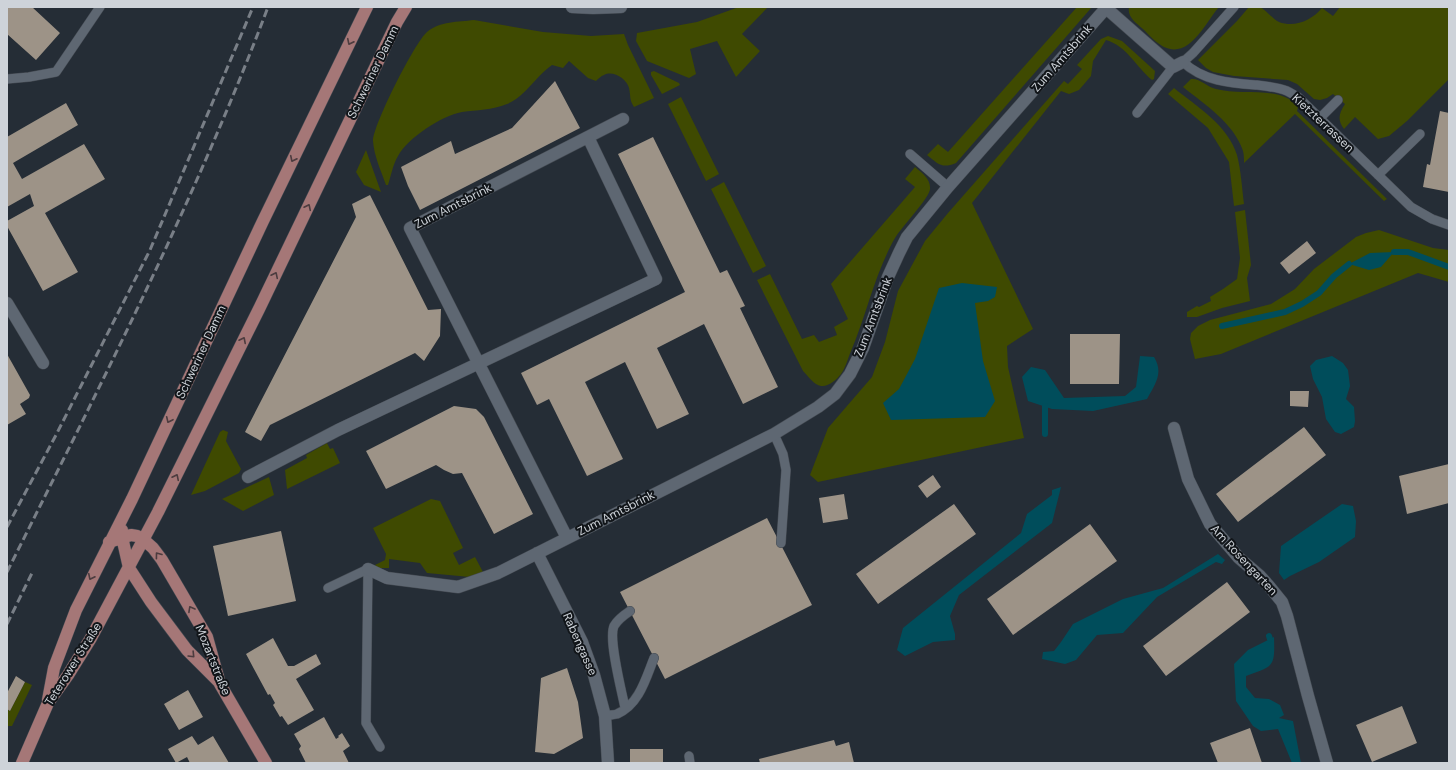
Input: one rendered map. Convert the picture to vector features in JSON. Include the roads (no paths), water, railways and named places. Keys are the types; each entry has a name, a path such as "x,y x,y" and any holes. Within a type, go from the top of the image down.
{"main road":[{"name":"Schweriner Damm","path":"48,703 54,668 69,626 91,576 122,517 262,221 367,7"},
{"name":"Schweriner Damm","path":"129,568 262,302 397,22 406,7"},
{"path":"122,517 122,538 129,568 151,602 187,650 220,684"},
{"path":"109,542 131,535 137,536 144,540"},
{"name":"Mozartstraße","path":"144,540 153,548 166,566 207,637 220,684 266,763"},
{"name":"Teterower Straße","path":"22,763 48,703 68,675 91,638 129,568"}],"street":[{"path":"572,7 621,7"},
{"name":"Kietzterrassen","path":"1106,7 1178,65"},
{"name":"Zum Amtsbrink","path":"368,569 387,578 458,587 498,573 774,434 818,407 835,394 850,374 863,348 888,277 907,237 948,187 1106,7"},
{"name":"Zum Amtsbrink","path":"567,538 410,228 623,119"},
{"path":"248,477 338,430 656,279 588,137"},
{"path":"7,303 43,363"},
{"name":"Am Rosengarten","path":"1174,428 1188,479 1210,524 1239,558 1260,576 1282,602 1327,763"},
{"name":"Rabengasse","path":"537,553 582,642 594,675 605,716 608,763"}],"lane":[{"path":"7,79 56,72 100,7"},
{"path":"1137,113 1178,65 1193,53 1234,7"},
{"name":"Kietzterrassen","path":"1178,65 1204,76 1226,82 1271,86 1287,91 1298,97 1411,207 1432,219 1449,225"},
{"path":"1319,119 1338,100"},
{"path":"1378,175 1420,134"},
{"path":"910,154 948,187"},
{"path":"774,434 783,454 786,470 781,543"},
{"path":"328,588 368,569 366,723 380,747"},
{"path":"625,708 612,640 614,626 620,617 630,611"},
{"path":"605,716 617,714 640,693 654,658"}],"water":[{"path":"1394,252 1381,267 1369,270 1349,264 1370,253"},
{"path":"962,283 997,287 995,297 988,301 975,303 983,361 995,401 985,417 891,420 883,403 899,389 915,359 939,288"},
{"path":"1140,356 1154,357 1158,368 1157,378 1147,399 1093,411 1052,409 1028,401 1022,377 1031,367 1045,370 1064,398 1125,396 1136,387"},
{"path":"1332,356 1343,363 1348,370 1350,386 1346,399 1354,407 1354,427 1341,434 1335,432 1326,419 1322,397 1313,379 1310,366 1316,360"},
{"path":"1061,487 1052,523 959,595 950,616 955,634 955,640 933,642 905,656 897,650 903,628 1021,533 1027,514 1052,495 1052,490"},
{"path":"1342,504 1353,506 1356,521 1355,537 1319,562 1284,580 1279,573 1281,546"},
{"path":"1218,554 1225,560 1222,564 1216,562 1157,597 1123,633 1097,635 1076,660 1065,664 1042,659 1043,652 1054,651 1073,624 1123,599 1163,588"},
{"path":"1274,637 1274,654 1271,664 1262,670 1246,676 1246,687 1255,698 1269,699 1280,705 1284,715 1279,718 1293,721 1301,763 1292,763 1278,729 1261,731 1253,726 1236,701 1234,664 1248,650"}],"waterway":[{"path":"1394,252 1408,252 1449,267"},
{"path":"1222,326 1285,312 1302,304 1319,293 1334,276 1349,264"},
{"path":"1045,406 1045,434"}],"railway":[{"path":"7,527 56,435 150,250 253,7"},
{"path":"7,572 111,363 178,222 210,151 268,7"},
{"path":"7,624 33,571"}]}
